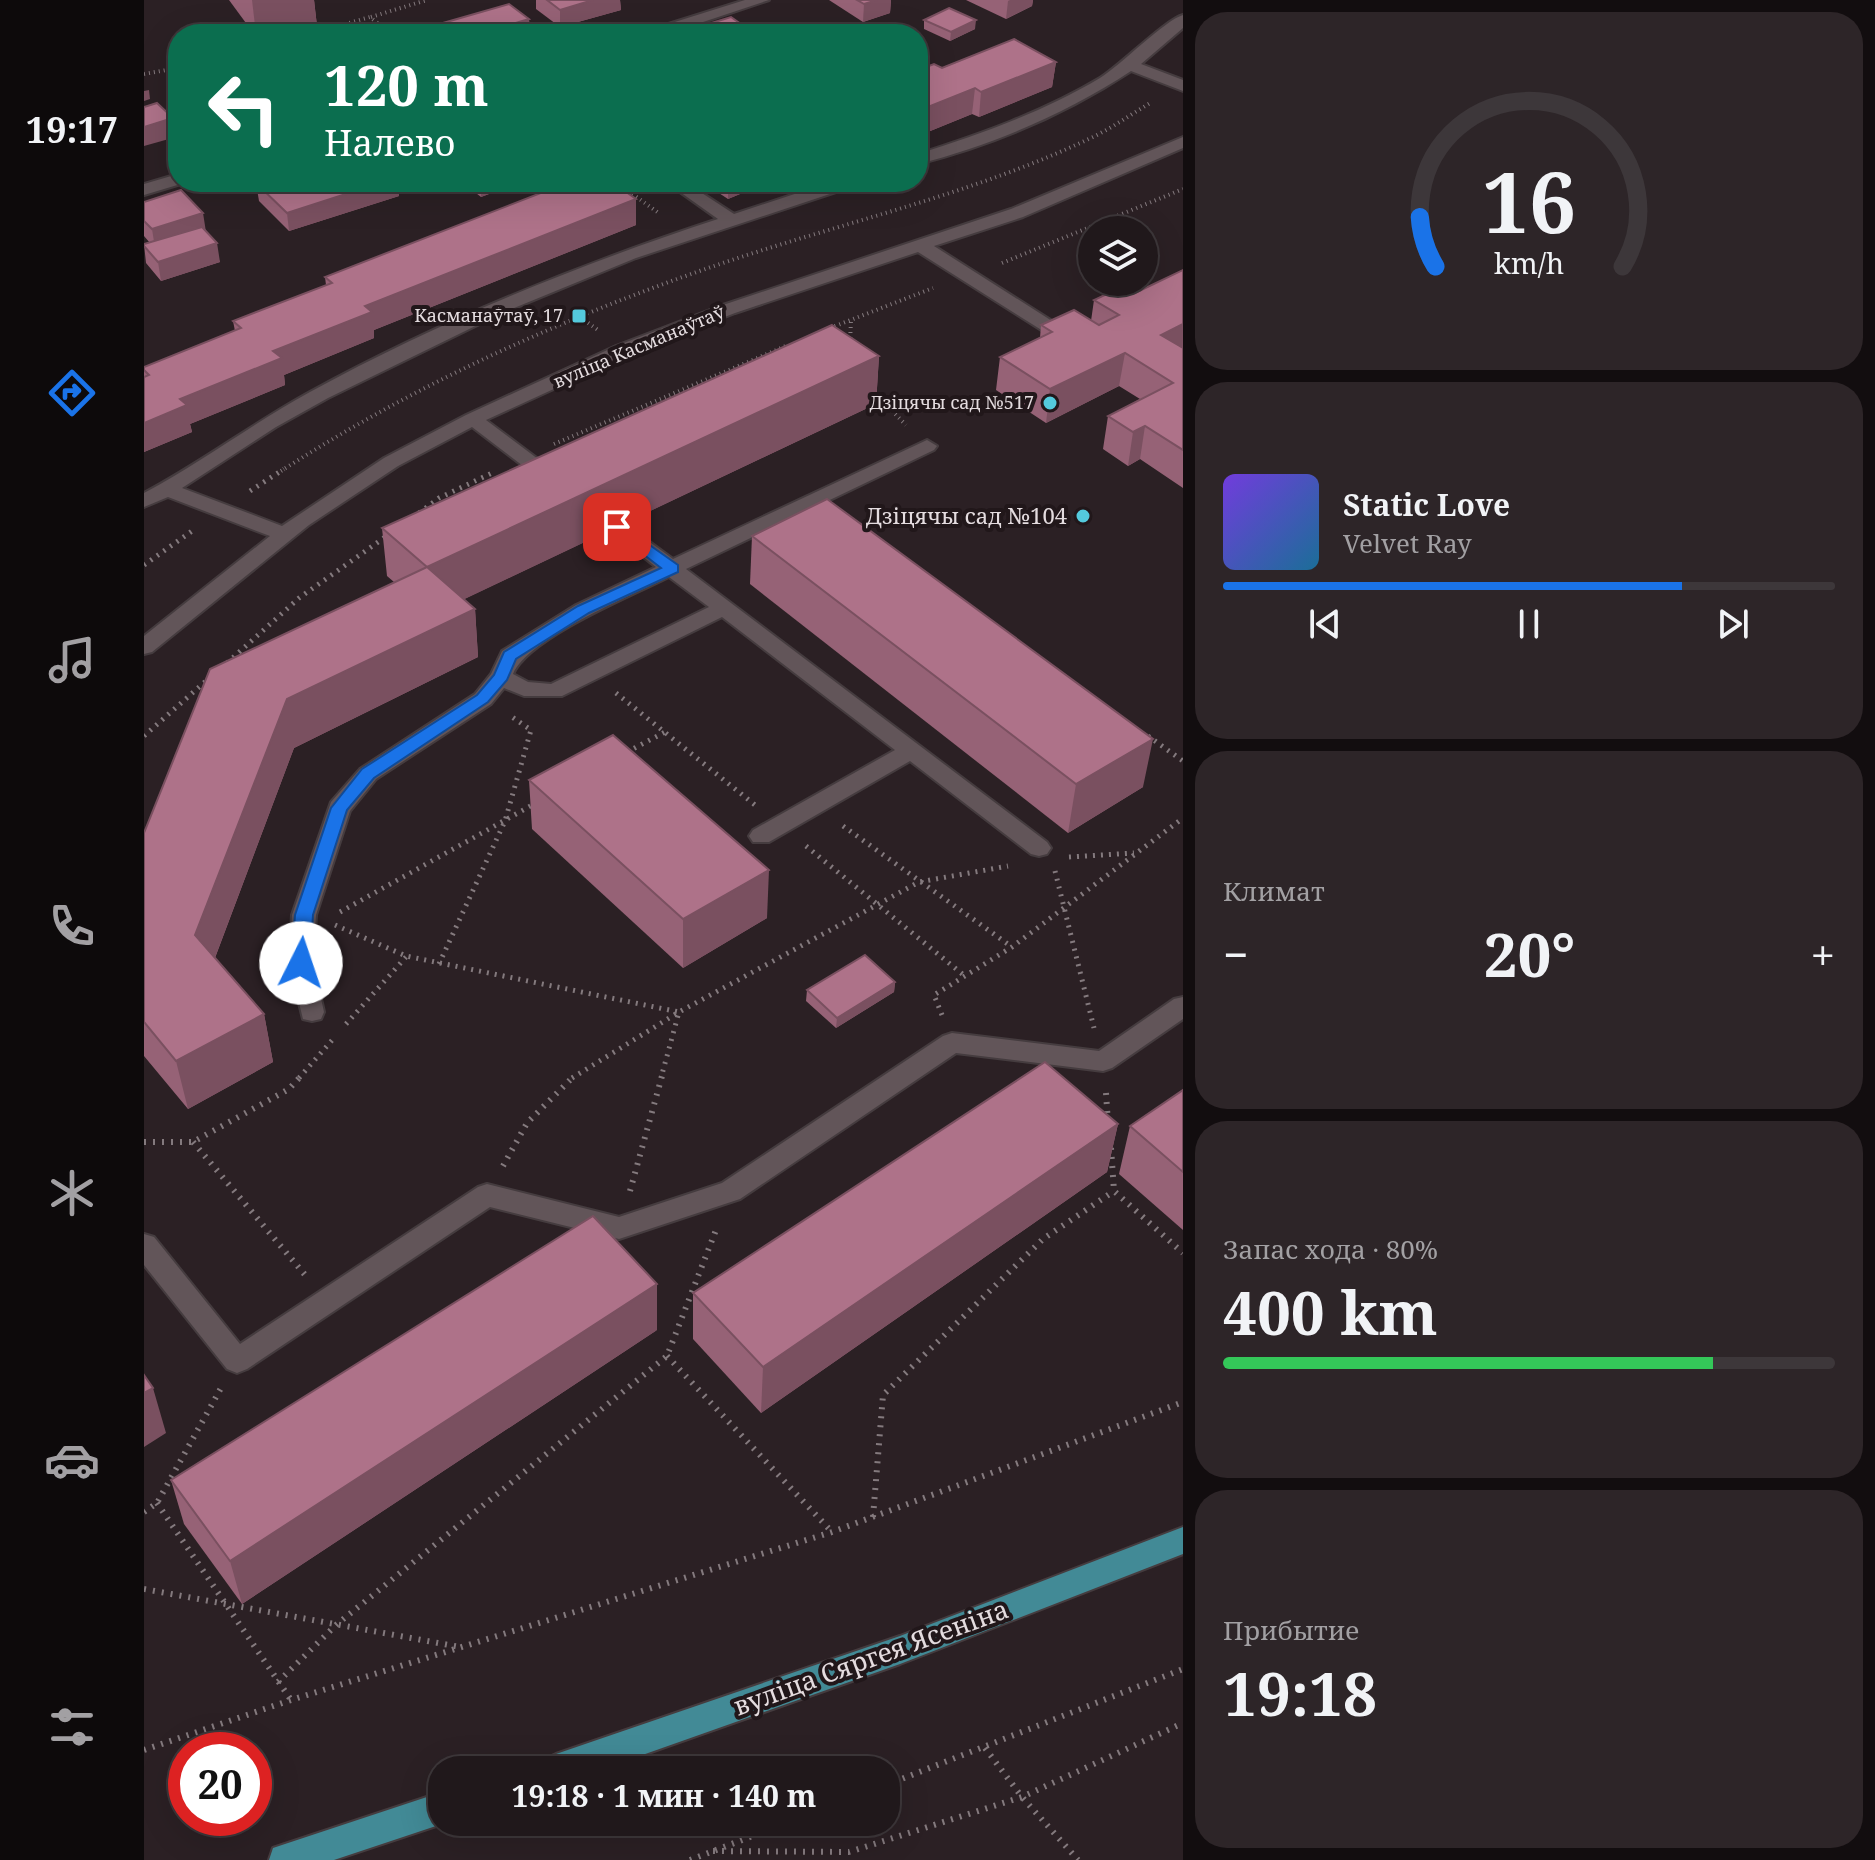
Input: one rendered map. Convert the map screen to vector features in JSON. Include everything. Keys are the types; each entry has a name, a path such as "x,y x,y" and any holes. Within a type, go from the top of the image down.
{"main road":[{"name":"вуліца Сяргея Ясеніна","path":"596,1756 900,1650 1183,1540"},
{"path":"285,1860 428,1813"}],"street":[{"path":"683,24 761,0"},
{"path":"928,156 984,138 1098,88 1183,20"},
{"path":"1130,65 1182,86"},
{"name":"вуліца Касманаўтаў","path":"144,647 285,534 391,462 473,419 623,350 729,309 1017,213 1181,146"},
{"path":"144,190 168,182"},
{"path":"689,192 731,220"},
{"path":"144,501 269,423 387,360 496,309 687,234 817,192"},
{"path":"921,246 1057,332"},
{"path":"473,419 570,492"},
{"path":"312,1012 301,963 315,918 339,808 368,774 483,699 501,677 510,656 583,610 927,446"},
{"path":"167,489 219,512 285,534"},
{"path":"617,527 1046,853"},
{"path":"501,677 524,689 554,691 724,608"},
{"path":"761,836 911,751"},
{"path":"144,1245 237,1361 325,1299 487,1195 619,1228 731,1191 952,1043 1103,1061 1183,1006"}],"path":[{"path":"346,24 427,0"},
{"path":"370,17 379,24"},
{"path":"144,74 168,70"},
{"path":"144,565 219,512 372,414 579,316 717,265 1040,158 1096,135 1182,86"},
{"path":"827,329 1138,210 1183,189"},
{"path":"630,192 687,234"},
{"path":"849,356 851,320"},
{"path":"414,516 439,498 524,457 801,339"},
{"path":"762,355 777,357"},
{"path":"871,390 927,446"},
{"path":"144,736 299,598 389,534"},
{"path":"439,964 505,821 531,730 483,699"},
{"path":"625,754 665,732"},
{"path":"1144,733 1183,761"},
{"path":"315,918 545,798"},
{"path":"815,806 1012,947"},
{"path":"952,1043 934,995 1012,947 1183,818"},
{"path":"1046,853 1103,1061 1114,1191 1183,1253"},
{"path":"487,1195 527,1123 574,1076 679,1012 919,882 1046,853 1134,853"},
{"path":"315,918 406,956 679,1012"},
{"path":"144,1142 193,1142 289,1089 406,956"},
{"path":"619,1228 679,1012"},
{"path":"193,1142 325,1299"},
{"path":"278,1682 336,1625 667,1356 731,1191"},
{"path":"873,1517 883,1395 1043,1239 1114,1191"},
{"path":"667,1356 832,1532"},
{"path":"144,1512 157,1503 237,1361"},
{"path":"144,1750 291,1700 832,1532 1183,1402"},
{"path":"157,1503 291,1700"},
{"path":"144,1589 461,1648"},
{"path":"900,1780 1183,1669"},
{"path":"713,1851 849,1852 1022,1797 1183,1723"},
{"path":"985,1748 1022,1797 1078,1860"},
{"path":"690,1860 752,1836"}],"building":[{"path":"547,0 593,0 560,10"},
{"path":"509,4 529,19 512,24 443,23"},
{"path":"949,8 976,20 951,32 924,20"},
{"path":"731,17 741,24 708,24"},
{"path":"1014,39 1056,62 981,92 975,88 928,107 928,66 934,64 942,68"},
{"path":"157,103 168,113 168,120 144,127 144,107"},
{"path":"183,192 203,213 152,229 144,221 144,202"},
{"path":"265,192 352,192 287,213"},
{"path":"543,192 626,192 636,199 365,306 372,312 273,351 282,358 180,399 187,405 144,423 144,377 149,375 144,367 241,328 233,321 332,283 325,277"},
{"path":"202,227 217,243 158,262 144,246 144,244"},
{"path":"1183,270 1183,324 1161,335 1183,348 1183,450 1145,426 1133,432 1108,416 1173,383 1125,353 1050,389 1000,357 1052,332 1041,325 1074,310 1099,325 1119,315 1094,300 1103,296 1158,296 1158,282"},
{"path":"832,325 879,356 427,567 382,528"},
{"path":"827,499 1153,739 1076,784 752,536"},
{"path":"427,567 475,609 287,699 195,935 264,1014 176,1061 144,1022 144,833 210,669"},
{"path":"613,735 769,870 683,919 529,780"},
{"path":"865,955 895,982 837,1018 807,990"},
{"path":"1045,1062 1118,1124 763,1367 693,1293"},
{"path":"1183,1090 1183,1172 1130,1126"},
{"path":"593,1216 657,1284 230,1561 171,1480"},
{"path":"144,1375 153,1388 144,1393"}],"place":[{"name":"Касманаўтаў, 17","path":"579,316"},
{"name":"Дзіцячы сад №517","path":"1050,403"},
{"name":"Дзіцячы сад №104","path":"1083,516"}],"route":[{"path":"301,963 304,915 339,808 368,774 483,699 501,677 510,656 583,610 672,568 617,527"}]}
